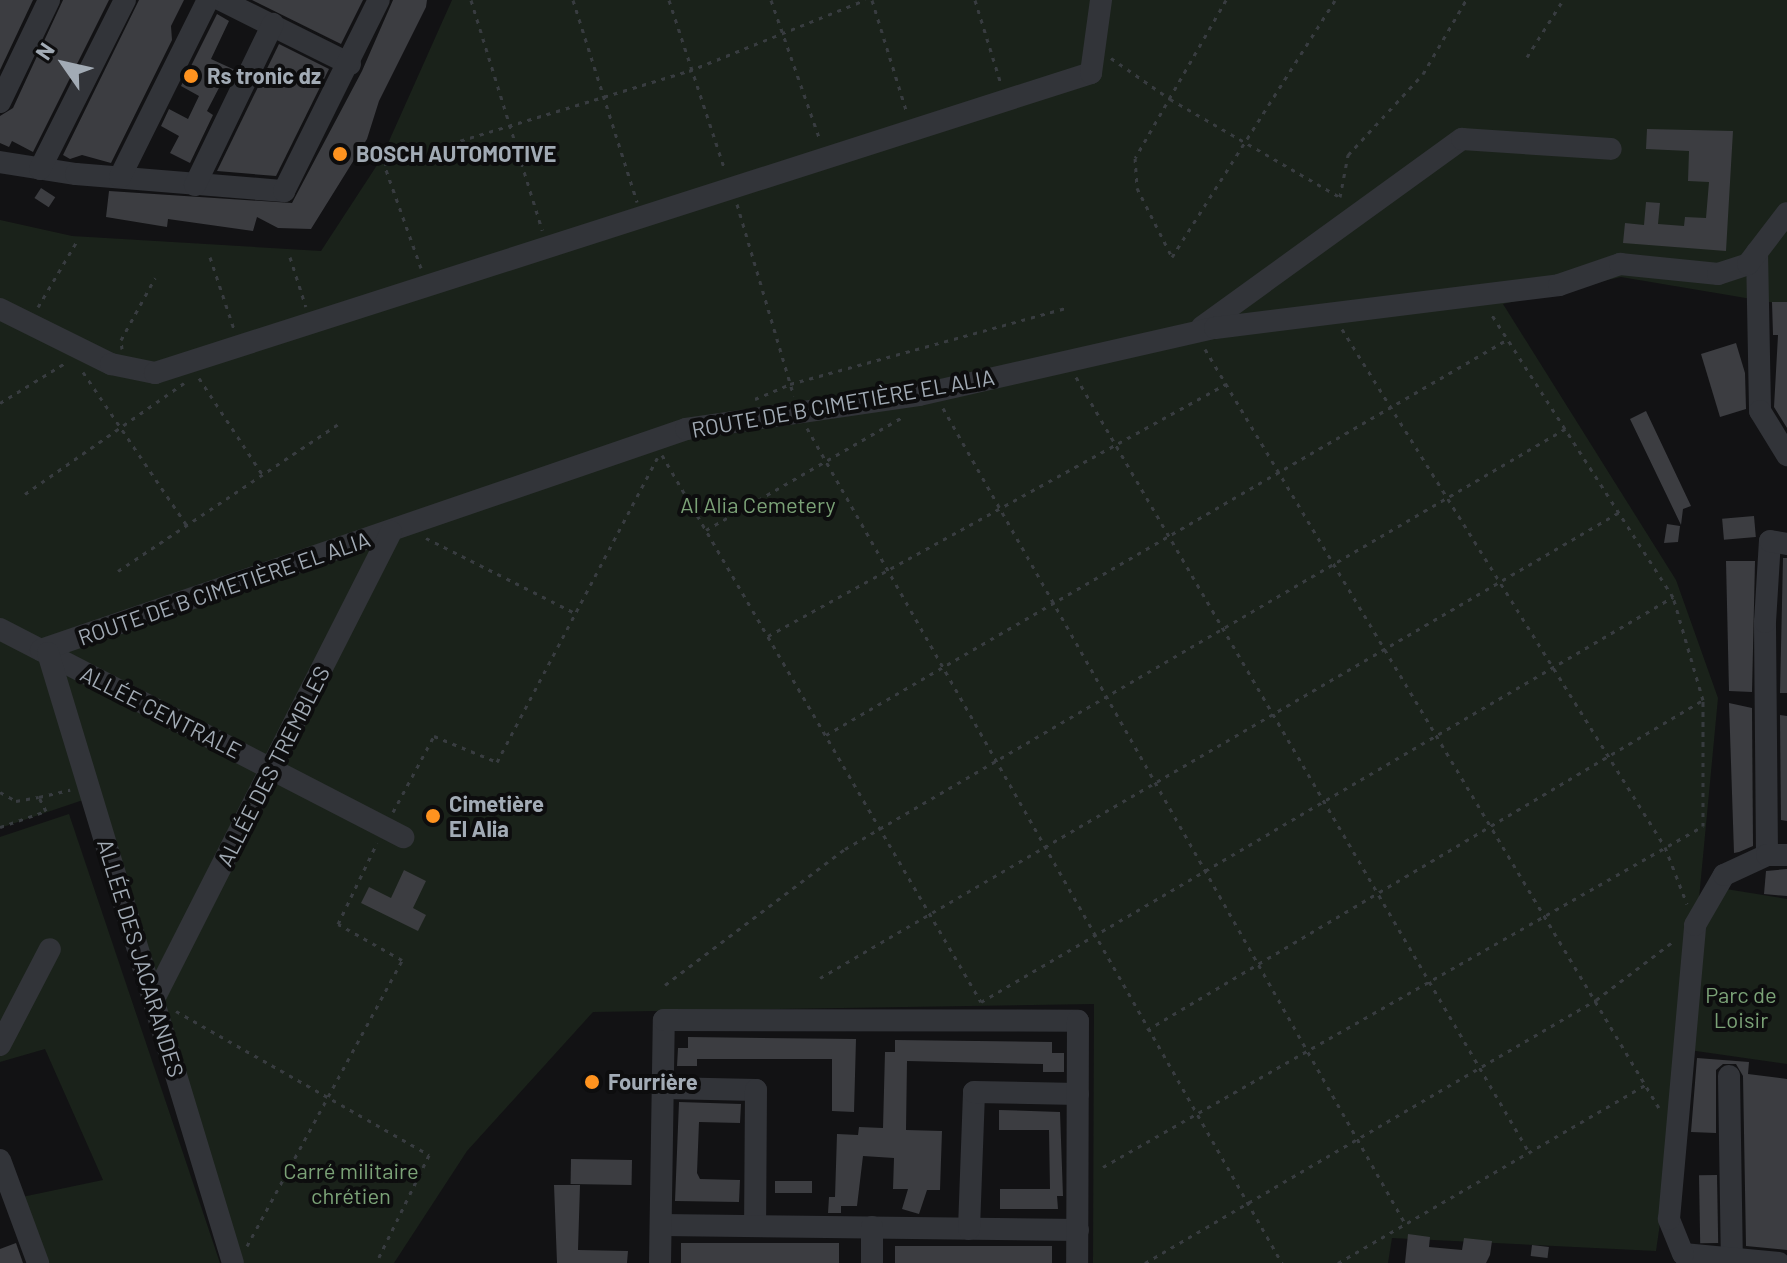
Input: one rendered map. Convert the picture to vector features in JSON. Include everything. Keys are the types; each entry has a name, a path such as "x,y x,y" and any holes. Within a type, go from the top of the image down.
{"street":[{"path":"0,102 49,0"},
{"path":"40,169 125,0"},
{"path":"120,177 208,0"},
{"path":"221,0 350,64"},
{"path":"0,162 195,185 284,191 350,64 379,0"},
{"path":"0,309 80,354 155,373 427,284 1007,103 1091,73 1101,0"},
{"path":"195,185 273,24"},
{"path":"1195,332 1462,139 1611,149"},
{"name":"ROUTE DE B CIMETIÈRE EL ALIA","path":"44,652 398,529 665,443 799,413 933,391 1195,332 1478,293 1559,285 1620,264 1718,274 1748,264 1787,213"},
{"path":"1757,252 1760,411 1787,455"},
{"name":"ALLÉE DES TREMBLES","path":"154,999 398,529"},
{"path":"1779,1263 1683,1254 1669,1219 1695,925 1724,875 1777,855 1778,702 1770,541 1787,544"},
{"name":"ALLÉE CENTRALE","path":"0,629 394,832"},
{"name":"ALLÉE DES JACARANDES","path":"44,652 238,1257"},
{"path":"0,1045 50,949"},
{"path":"660,1263 664,1020 1078,1021 1077,1263"},
{"path":"1729,1076 1732,1260"},
{"path":"664,1088 756,1090 755,1226"},
{"path":"969,1229 974,1092 1078,1094"},
{"path":"0,1160 38,1263"},
{"path":"662,1225 1078,1230"},
{"path":"872,1227 872,1263"}],"path":[{"path":"471,0 507,127 548,246"},
{"path":"573,0 642,217"},
{"path":"771,0 827,159"},
{"path":"427,284 384,164 602,95 689,71 865,0"},
{"path":"872,0 913,132"},
{"path":"975,0 1007,103"},
{"path":"1226,0 1135,158 1137,188 1172,257 1335,0"},
{"path":"1094,47 1170,99 1340,197 1348,155 1423,74 1466,0"},
{"path":"1527,57 1563,0"},
{"path":"28,322 77,241"},
{"path":"210,257 239,345"},
{"path":"290,257 311,322"},
{"path":"122,366 121,340 155,278"},
{"path":"1103,1167 1703,826 1703,700 1673,597 1478,293"},
{"path":"750,401 790,384 1066,308"},
{"path":"1145,1263 1246,1200 1596,1000 1695,925 1665,847 1556,666 1333,315"},
{"path":"1195,332 1382,651 1660,1110"},
{"path":"826,735 1508,339"},
{"path":"0,403 80,354 120,428 186,524"},
{"path":"1067,361 1530,1154"},
{"path":"25,494 207,368"},
{"path":"196,375 262,474"},
{"path":"768,636 1226,384"},
{"path":"933,391 1406,1225"},
{"path":"706,530 912,411"},
{"path":"799,413 1095,939 1282,1263"},
{"path":"118,571 341,422"},
{"path":"665,985 789,887 880,829 1565,429"},
{"path":"665,443 706,530 981,1002 1095,939 1673,597"},
{"path":"238,1257 279,1194 325,1095 402,960 338,924 394,832 434,736 497,762 665,443"},
{"path":"820,978 1619,513"},
{"path":"398,529 575,613"},
{"path":"1147,1030 1703,700"},
{"path":"0,792 16,801 89,787"},
{"path":"0,827 46,811 39,797"},
{"path":"154,999 429,1155 376,1263"},
{"path":"1338,1263 1647,1084"}],"green space":[{"name":"Al Alia Cemetery","path":"452,0 1787,0 1787,305 1621,277 1503,304 1676,580 1718,698 1684,1057 1656,1251 1392,1238 1388,1263 1093,1263 1094,1004 593,1012 467,1151 394,1263 232,1263 98,795 0,828 0,220 72,236 321,251 381,159"},
{"path":"69,814 220,1263 48,1263 22,1197 103,1180 45,1049 0,1062 0,837"},
{"name":"Parc de Loisir","path":"1726,889 1787,899 1787,1064 1689,1050 1706,922"}],"building":[{"path":"0,0 33,0 0,70"},
{"path":"63,0 109,0 33,152 12,141 9,147 0,143 0,116 13,108"},
{"path":"139,0 184,0 171,26 172,40 111,163 82,155 70,159 63,155"},
{"path":"252,0 363,0 341,44"},
{"path":"393,0 427,0 379,101 367,139 311,229 278,228 257,217 253,231 168,219 167,227 106,217 109,191 292,203 362,71"},
{"path":"217,14 229,21 211,59 235,70 228,85 222,82 207,111 213,115 190,163 170,153 179,136 161,126 169,109 188,119 199,96 181,86"},
{"path":"279,44 329,69 276,176 217,171"},
{"path":"1647,129 1733,131 1726,251 1623,243 1625,223 1644,225 1646,202 1660,203 1658,224 1684,226 1685,217 1706,218 1709,182 1688,181 1689,151 1646,149"},
{"path":"41,188 55,197 49,207 34,198"},
{"path":"1772,302 1787,302 1787,428 1774,407 1778,335 1773,335"},
{"path":"1736,343 1745,373 1746,409 1720,417 1701,354"},
{"path":"1646,411 1691,506 1683,509 1681,525 1630,419"},
{"path":"1754,516 1756,537 1724,540 1722,519"},
{"path":"1667,524 1680,526 1678,542 1664,543"},
{"path":"1783,558 1787,558 1787,693 1780,693"},
{"path":"1726,561 1755,561 1752,692 1729,691"},
{"path":"1729,703 1752,708 1753,846 1734,853"},
{"path":"1780,715 1787,716 1787,821 1781,820"},
{"path":"1787,869 1787,896 1764,894 1766,871"},
{"path":"404,870 426,881 413,908 426,915 418,931 361,903 369,887 391,898"},
{"path":"688,1037 856,1039 854,1112 832,1111 832,1059 697,1059 697,1066 677,1066 678,1048 688,1048"},
{"path":"895,1040 1052,1042 1052,1053 1064,1053 1064,1072 1043,1072 1043,1064 907,1061 906,1130 942,1131 940,1190 927,1190 919,1214 902,1209 908,1189 893,1189 894,1158 863,1156 857,1206 841,1206 841,1213 828,1213 829,1197 835,1197 837,1134 858,1135 859,1127 883,1128 885,1052 895,1052"},
{"path":"1697,1058 1749,1062 1748,1074 1787,1079 1787,1250 1746,1246 1743,1076 1736,1064 1723,1064 1716,1070 1716,1133 1691,1132"},
{"path":"679,1102 741,1104 740,1123 699,1122 697,1173 700,1179 740,1180 739,1202 675,1201"},
{"path":"999,1110 1060,1112 1063,1196 1057,1196 1058,1209 1000,1209 1000,1189 1050,1189 1049,1130 999,1130"},
{"path":"571,1159 632,1160 632,1185 571,1184"},
{"path":"1699,1175 1717,1175 1718,1243 1700,1243"},
{"path":"775,1181 812,1181 812,1193 775,1193"},
{"path":"554,1185 580,1185 578,1250 628,1251 627,1263 557,1263"},
{"path":"1408,1234 1430,1237 1429,1247 1462,1250 1464,1238 1492,1241 1490,1255 1486,1263 1405,1263"},
{"path":"16,1243 23,1263 0,1263 0,1249"},
{"path":"681,1243 839,1243 839,1263 681,1263"},
{"path":"1532,1245 1549,1247 1548,1258 1531,1256"},
{"path":"895,1246 1052,1246 1052,1263 895,1263"}],"place":[{"name":"Rs tronic dz","path":"191,76"},
{"name":"BOSCH AUTOMOTIVE","path":"340,154"},
{"name":"Cimetière El Alia","path":"433,816"},
{"name":"Fourrière","path":"592,1082"}],"park label":[{"name":"Carré militaire chrétien","path":"351,1182"}]}
